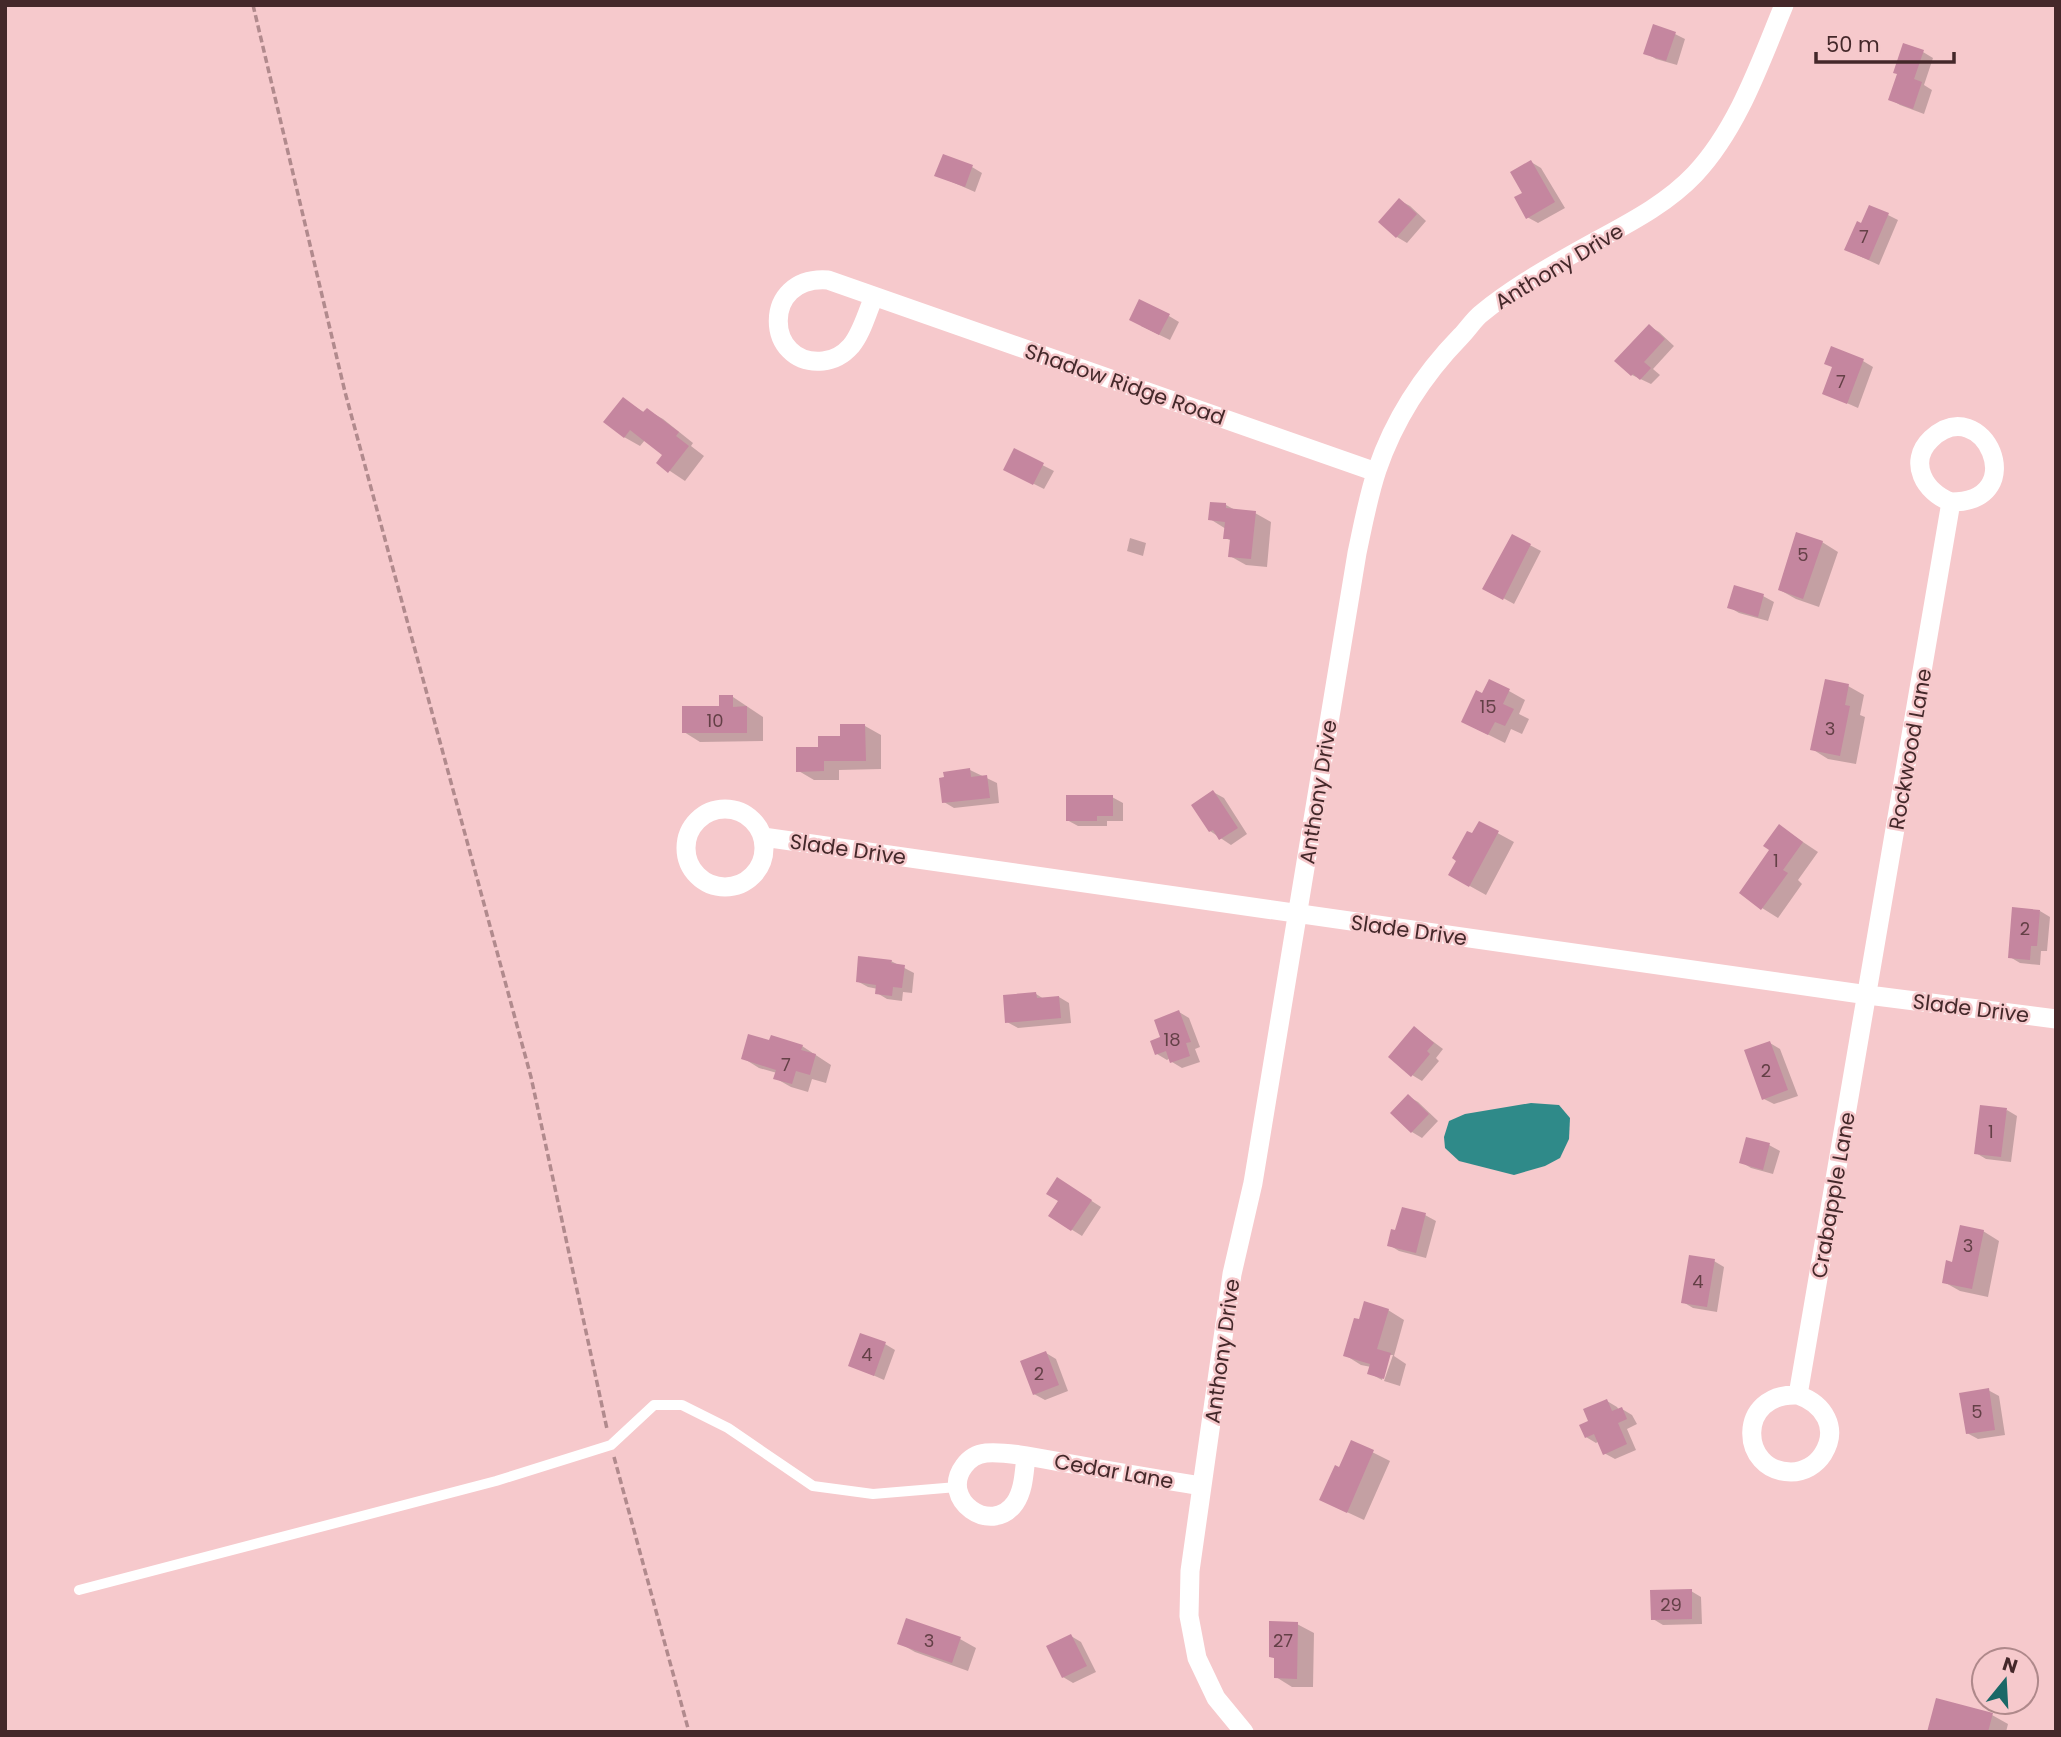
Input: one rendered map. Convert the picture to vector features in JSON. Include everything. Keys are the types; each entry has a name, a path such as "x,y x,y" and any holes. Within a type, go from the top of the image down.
{"street":[{"name":"Anthony Drive","path":"1244,1732 1216,1698 1197,1658 1189,1616 1191,1571 1232,1274 1253,1183 1357,553 1376,472 1403,412 1425,377 1480,315 1515,289 1645,214 1680,189 1709,158 1732,123 1784,5"},
{"name":"Shadow Ridge Road","path":"874,297 853,344 844,354 831,360 817,362 803,359 791,351 782,339 778,312 791,289 815,279 828,280 1376,472"},
{"name":"Rockwood Lane","path":"1868,995 1951,502"},
{"name":"Slade Drive","path":"713,811 738,811 757,825 763,837 765,850 762,863 755,874 744,883 732,887 718,887 695,874 689,862 686,849 693,826 713,811"},
{"name":"Slade Drive","path":"763,837 1868,995 2056,1019"},
{"name":"Crabapple Lane","path":"1798,1395 1868,995"},
{"path":"1798,1395 1811,1399 1821,1408 1828,1420 1830,1433 1821,1458 1798,1472 1784,1472 1771,1468 1755,1450 1751,1438 1752,1426 1756,1414 1774,1397 1798,1395"},
{"name":"Cedar Lane","path":"1026,1457 1019,1495 1014,1505 1006,1512 985,1517 974,1514 966,1507 957,1487 958,1476 969,1460 988,1453 1026,1457 1202,1486"}],"lane":[{"path":"79,1590 496,1481 611,1445 654,1405 682,1405 728,1428 813,1486 873,1494 957,1487"}],"path":[{"path":"253,5 345,392 531,1077 611,1445 689,1732"}],"water":[{"path":"1531,1103 1559,1105 1570,1118 1569,1139 1560,1158 1545,1166 1514,1175 1459,1161 1445,1148 1444,1137 1449,1121 1465,1114"}],"building":[{"path":"1653,24 1676,32 1666,61 1643,54"},
{"path":"1903,43 1924,50 1914,79 1922,82 1913,109 1888,100"},
{"path":"943,154 973,165 965,187 934,176"},
{"path":"1531,160 1555,202 1526,219 1514,197 1522,193 1510,172"},
{"path":"1399,198 1417,214 1396,238 1378,222"},
{"path":"1869,205 1889,213 1869,260 1844,250 1857,221 1861,223"},
{"path":"1139,299 1170,314 1159,335 1129,320"},
{"path":"1649,324 1665,339 1644,362 1651,368 1640,380 1614,361"},
{"path":"1831,346 1864,359 1847,404 1822,394 1832,367 1824,364"},
{"path":"623,397 643,412 647,408 679,432 676,436 689,446 668,473 656,463 662,455 630,430 624,438 603,422"},
{"path":"1014,448 1044,463 1033,485 1003,470"},
{"path":"1210,502 1226,503 1226,508 1256,511 1251,559 1228,557 1230,539 1223,539 1225,522 1208,520"},
{"path":"1796,532 1823,541 1803,599 1778,590"},
{"path":"1512,534 1531,544 1503,600 1482,589"},
{"path":"1734,585 1764,594 1758,617 1727,608"},
{"path":"1489,679 1510,689 1503,704 1514,709 1505,726 1495,722 1488,735 1461,722 1476,690 1482,693"},
{"path":"1825,679 1849,684 1845,705 1850,706 1840,756 1810,750"},
{"path":"719,695 733,695 733,707 747,706 747,733 682,733 682,706 719,706"},
{"path":"840,724 865,724 866,761 824,761 824,771 796,772 796,747 818,747 818,736 840,736"},
{"path":"970,768 971,777 987,775 990,798 942,803 939,778 944,777 943,772"},
{"path":"1213,790 1238,828 1219,840 1213,830 1209,832 1191,805"},
{"path":"1066,795 1113,795 1113,816 1097,816 1097,821 1066,821"},
{"path":"1479,821 1499,831 1469,887 1448,875 1456,861 1452,858 1467,831 1472,833"},
{"path":"1779,824 1803,842 1783,870 1788,873 1761,910 1739,893 1769,850 1763,846"},
{"path":"2012,907 2040,910 2037,946 2031,946 2030,960 2008,958"},
{"path":"858,956 892,960 891,963 905,965 902,988 893,987 892,996 875,994 876,985 856,982"},
{"path":"1036,992 1037,998 1059,996 1061,1018 1005,1023 1003,995"},
{"path":"1179,1010 1191,1042 1186,1043 1190,1056 1170,1063 1166,1051 1155,1055 1150,1041 1160,1037 1154,1020"},
{"path":"1414,1026 1434,1043 1427,1051 1430,1054 1411,1077 1388,1057"},
{"path":"748,1034 769,1040 771,1035 803,1045 801,1050 816,1054 810,1075 796,1071 792,1084 773,1079 776,1070 741,1059"},
{"path":"1770,1041 1788,1090 1762,1100 1744,1050"},
{"path":"1408,1094 1429,1114 1411,1133 1390,1113"},
{"path":"1980,1105 2007,1108 2001,1157 1974,1154"},
{"path":"1746,1137 1770,1143 1763,1170 1739,1163"},
{"path":"1057,1177 1092,1200 1071,1231 1048,1216 1058,1201 1046,1194"},
{"path":"1402,1207 1426,1213 1416,1253 1387,1246 1391,1229 1395,1230"},
{"path":"1960,1225 1984,1230 1972,1289 1942,1283 1946,1260 1952,1262"},
{"path":"1689,1255 1715,1259 1707,1307 1681,1303"},
{"path":"1364,1301 1389,1309 1377,1349 1391,1353 1384,1379 1367,1374 1370,1364 1343,1356 1354,1318 1359,1319"},
{"path":"860,1333 886,1342 874,1376 848,1366"},
{"path":"1046,1351 1059,1385 1033,1395 1020,1361"},
{"path":"1989,1388 1995,1430 1966,1434 1959,1393"},
{"path":"1607,1399 1612,1411 1622,1407 1627,1419 1618,1423 1627,1444 1603,1455 1594,1434 1585,1438 1579,1425 1588,1421 1583,1409"},
{"path":"1351,1440 1374,1450 1347,1513 1319,1500 1335,1465 1339,1467"},
{"path":"1692,1589 1692,1619 1651,1620 1650,1590"},
{"path":"906,1618 961,1637 952,1663 897,1644"},
{"path":"1269,1621 1298,1622 1297,1679 1274,1678 1274,1658 1269,1657"},
{"path":"1071,1634 1087,1666 1062,1678 1046,1646"},
{"path":"1936,1698 1970,1707 1970,1716 1992,1716 1988,1732 1927,1732"}]}
